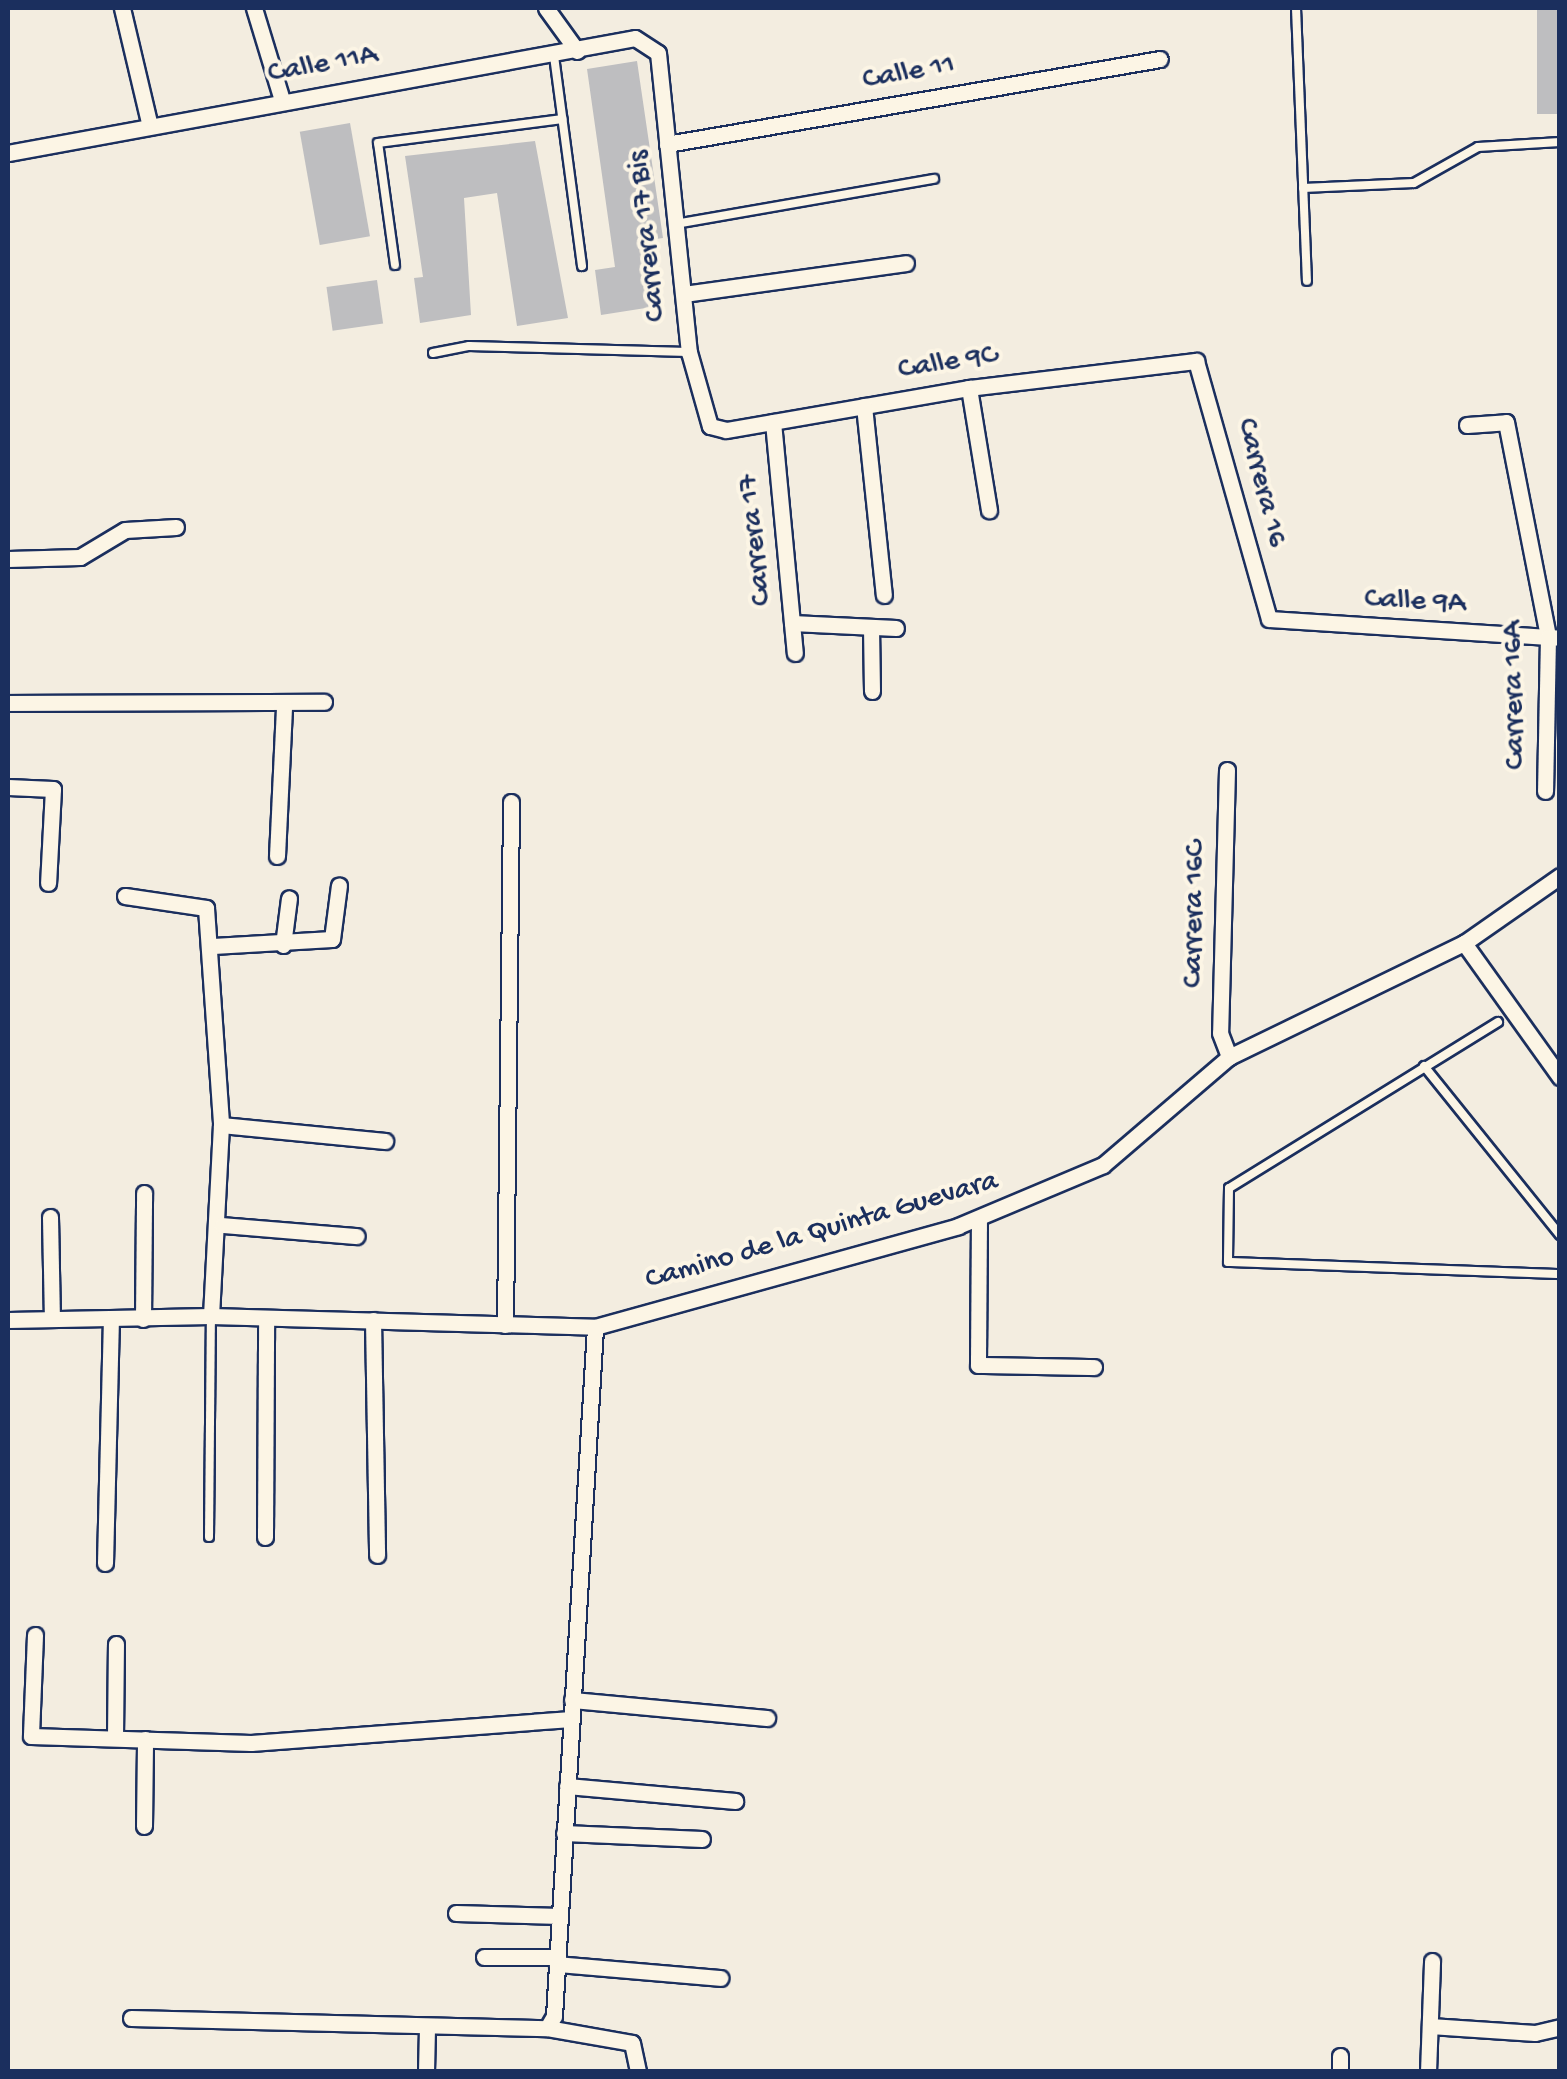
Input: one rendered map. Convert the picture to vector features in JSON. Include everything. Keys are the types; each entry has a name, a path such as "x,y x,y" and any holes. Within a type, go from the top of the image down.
{"street":[{"path":"122,8 150,126"},
{"path":"254,8 282,100"},
{"path":"546,8 577,51"},
{"name":"Calle 11A","path":"8,153 282,100 647,42"},
{"name":"Carrera 17 Bis","path":"647,42 658,53 689,352 710,426"},
{"name":"Calle 11","path":"667,144 1160,59"},
{"path":"684,294 906,263"},
{"name":"Calle 9C","path":"710,426 773,422 969,388 1196,360"},
{"name":"Carrera 16","path":"1196,360 1269,618"},
{"path":"969,388 990,510"},
{"path":"864,406 884,595"},
{"name":"Carrera 17","path":"773,422 795,654"},
{"name":"Carrera 16A","path":"1466,425 1506,422 1554,637 1545,791"},
{"path":"8,560 80,556 125,530 176,527"},
{"name":"Calle 9A","path":"1269,618 1554,637"},
{"path":"792,623 896,628"},
{"path":"871,627 872,692"},
{"path":"8,702 324,702"},
{"path":"277,856 284,705"},
{"name":"Carrera 16C","path":"1227,770 1220,1033 1229,1058"},
{"path":"8,787 53,789 48,883"},
{"path":"505,1325 511,802"},
{"name":"Camino de la Quinta Guevara","path":"8,1320 211,1316 595,1327 979,1218 1103,1165 1229,1058 1464,942 1560,876"},
{"path":"213,946 283,945 332,939 339,885"},
{"path":"125,896 206,908 213,946 221,1125 222,1225 211,1316"},
{"path":"283,945 289,898"},
{"path":"1464,942 1560,1077"},
{"path":"1498,1022 1512,1012"},
{"path":"221,1125 384,1141"},
{"path":"143,1319 144,1193"},
{"path":"50,1218 52,1318"},
{"path":"979,1218 978,1365 1094,1367"},
{"path":"222,1225 357,1236"},
{"path":"105,1563 110,1318"},
{"path":"265,1537 266,1319"},
{"path":"373,1320 377,1555"},
{"path":"547,2028 557,1961 595,1327"},
{"path":"35,1635 31,1736 251,1743 571,1720"},
{"path":"115,1737 116,1644"},
{"path":"572,1700 768,1718"},
{"path":"144,1826 145,1739"},
{"path":"567,1786 735,1801"},
{"path":"564,1833 702,1839"},
{"path":"456,1912 560,1916"},
{"path":"484,1958 557,1961 720,1978"},
{"path":"1428,2072 1432,1962"},
{"path":"130,2018 547,2028 632,2043 638,2072"},
{"path":"1430,2026 1536,2033 1560,2027"},
{"path":"426,2072 427,2027"}],"lane":[{"path":"1296,8 1307,281"},
{"path":"554,56 582,266"},
{"path":"395,265 378,143 562,119"},
{"path":"1303,188 1414,183 1478,146 1560,142"},
{"path":"675,224 934,179"},
{"path":"433,353 469,346 689,352"},
{"path":"1498,1022 1228,1188 1228,1262 1560,1274"},
{"path":"1424,1066 1560,1234"},
{"path":"209,1537 211,1316"}],"building":[{"path":"1537,8 1560,8 1560,114 1537,114"},
{"path":"637,61 663,238 642,241 652,307 601,315 595,270 615,267 587,69"},
{"path":"350,123 370,236 320,245 300,132"},
{"path":"535,141 568,318 517,326 497,193 464,198 471,315 420,323 414,278 423,277 405,156"},
{"path":"377,280 383,324 333,331 326,287"}]}
